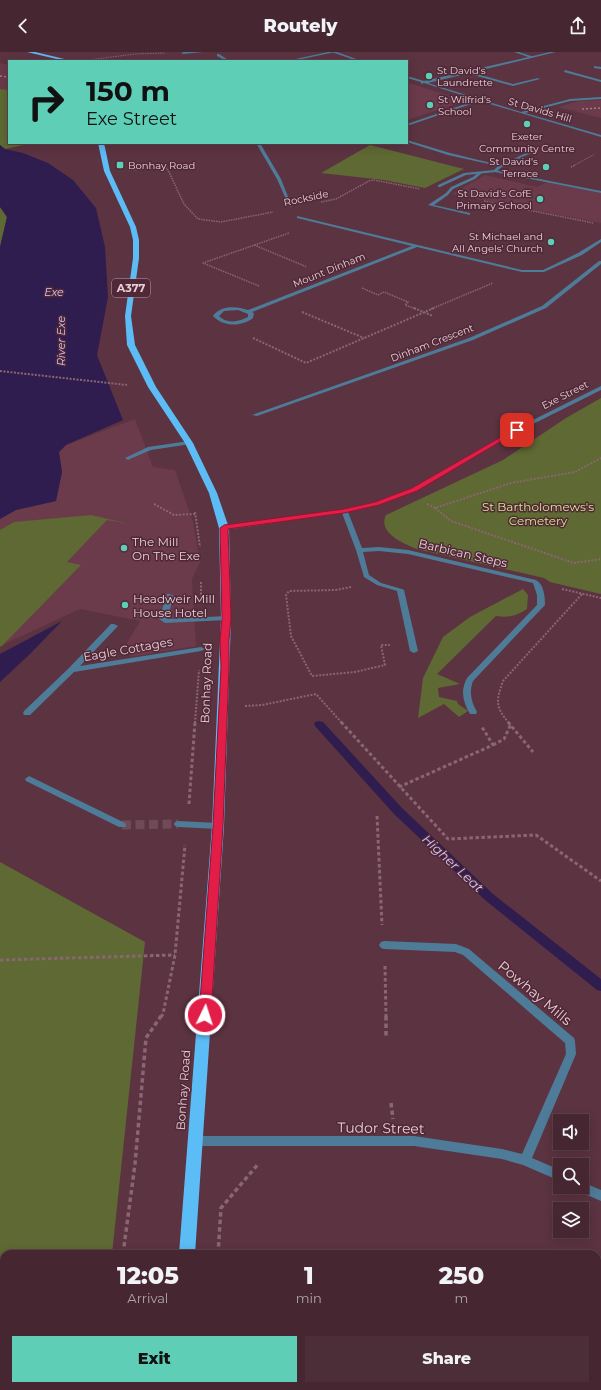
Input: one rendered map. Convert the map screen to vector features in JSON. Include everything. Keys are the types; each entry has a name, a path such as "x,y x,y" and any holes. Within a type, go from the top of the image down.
{"highway":[{"path":"29,52 66,60"},
{"name":"Bonhay Road","path":"102,144 107,171 134,227 136,240 136,258 129,301 128,322 131,345 152,387 189,444 213,494 224,528 226,618 218,826 187,1250"}],"street":[{"path":"184,53 201,52"},
{"path":"334,52 357,60"},
{"path":"293,60 338,52"},
{"path":"516,52 532,57"},
{"path":"422,83 554,52"},
{"path":"218,55 226,60"},
{"path":"595,67 601,68"},
{"path":"565,71 601,81"},
{"path":"468,72 513,85 538,79"},
{"name":"St Davids Hill","path":"408,77 521,113 581,130 601,134"},
{"path":"521,113 570,100 601,95"},
{"path":"408,125 478,100"},
{"path":"408,140 449,154 501,166"},
{"path":"259,144 279,179 291,206"},
{"path":"495,171 501,166 533,151"},
{"path":"439,186 464,174 495,171 601,192"},
{"path":"468,214 430,205 452,188 474,178 480,173"},
{"name":"Mount Dinham","path":"299,217 522,271 544,271 580,254 601,240"},
{"name":"Mount Dinham","path":"249,311 416,245"},
{"name":"Dinham Crescent","path":"255,415 471,339 544,307 601,262"},
{"path":"239,308 249,311 251,313 250,318 237,322 221,320 216,316 219,312 228,309 239,308"},
{"name":"Exe Street","path":"224,528 344,511 377,504 414,489 517,430 601,388"},
{"path":"128,458 150,448 189,444"},
{"path":"344,511 359,550 366,576 379,584 400,590 414,648"},
{"name":"Barbican Steps","path":"359,550 379,549 408,552 536,582"},
{"path":"473,712 468,704 466,687 470,680 541,605 541,594 536,582"},
{"path":"170,596 163,619 168,621 226,618"},
{"path":"72,670 114,626"},
{"name":"Eagle Cottages","path":"27,713 72,670 201,649"},
{"path":"29,779 122,825"},
{"path":"178,824 218,826"},
{"name":"Powhay Mills","path":"384,945 456,948 466,952 570,1041 571,1054 525,1160"},
{"name":"Tudor Street","path":"196,1141 414,1141 502,1154 525,1160 553,1173"},
{"path":"589,1190 601,1196"}],"path":[{"path":"92,60 135,54 184,53"},
{"name":"Rockside","path":"107,171 167,168 184,204 198,219 222,222 274,212"},
{"name":"Rockside","path":"321,202 336,199 369,181 374,180 598,224"},
{"path":"285,297 202,263 289,234"},
{"path":"253,338 306,363 522,271"},
{"path":"359,287 366,284"},
{"path":"305,307 298,310 364,338"},
{"path":"0,370 121,384"},
{"path":"435,508 510,483 575,472 601,458"},
{"path":"405,493 435,508 451,521 574,563 601,559"},
{"path":"154,504 174,515 195,514"},
{"path":"194,508 201,552"},
{"path":"200,619 201,574"},
{"path":"536,582 601,598"},
{"path":"379,584 336,590 289,591 286,595 291,636 312,676 328,676 355,672 384,665 381,644 414,648"},
{"path":"533,752 499,711 498,695 504,681 582,594"},
{"path":"195,716 201,649"},
{"path":"223,707 262,705 316,694 398,786 448,839 536,835 601,881"},
{"path":"473,712 493,745"},
{"path":"398,786 504,739 510,724"},
{"path":"124,1250 135,1164 146,1038 163,1014 175,955 178,922"},
{"path":"0,960 175,955"},
{"path":"218,1250 220,1208 279,1141"}],"shaded area":[{"path":"0,63 8,65 8,90 0,89"},
{"name":"St Wilfrid's School","path":"408,83 466,101 408,120"},
{"path":"601,100 601,118 558,107 579,101"},
{"name":"St David's CofE Primary School","path":"485,175 537,187 547,182 601,193 601,223 452,194"},
{"path":"135,419 153,467 175,470 193,522 200,562 192,579 196,646 130,657 127,643 140,621 80,609 0,646 0,519 16,510 56,501 62,472 59,452 66,445"}],"green space":[{"path":"0,89 8,90 8,144 28,144 5,149 0,145"},
{"path":"370,145 464,169 425,188 384,180 321,173"},
{"path":"0,207 7,217 0,247"},
{"name":"St Bartholomews's Cemetery","path":"601,398 601,594 550,582 544,578 417,549 394,537 385,527 384,521 386,515 503,460 566,418"},
{"path":"91,515 129,524 107,520 67,562 81,565 1,647 0,530 14,522"},
{"path":"523,589 528,595 527,609 512,616 496,616 437,674 460,684 438,688 439,697 457,701 458,704 468,711 459,717 444,704 418,718 423,678 443,637 470,617"},
{"path":"0,862 145,942 112,1250 0,1250"}],"water":[{"name":"Exe","path":"0,145 5,149 23,153 48,163 73,180 96,208 105,247 108,297 97,355 123,420 66,445 59,452 62,472 56,501 16,510 0,519 0,247 7,217 0,207"},
{"path":"62,621 30,654 0,682 0,654"}],"waterway":[{"name":"Higher Leat","path":"319,724 398,811 489,897 601,986"}],"tunnel":[{"path":"122,825 178,824"}],"railway":[{"path":"0,76 8,77"},
{"path":"582,109 601,108"}],"place":[{"name":"St David's Laundrette","path":"429,76"},
{"name":"St Wilfrid's School","path":"430,105"},
{"name":"Exeter Community Centre","path":"527,124"},
{"name":"Bonhay Road","path":"120,165"},
{"name":"St David's Terrace","path":"546,167"},
{"name":"St David's CofE Primary School","path":"540,199"},
{"name":"St Michael and All Angels' Church","path":"551,242"},
{"name":"The Mill On The Exe","path":"124,548"},
{"name":"Headweir Mill House Hotel","path":"125,605"}],"route":[{"path":"205,1015 218,826 223,684 225,667 224,640 226,618 224,528 344,511 377,504 414,489 517,430"}],"water label":[{"name":"River Exe","path":"61,341"}]}
